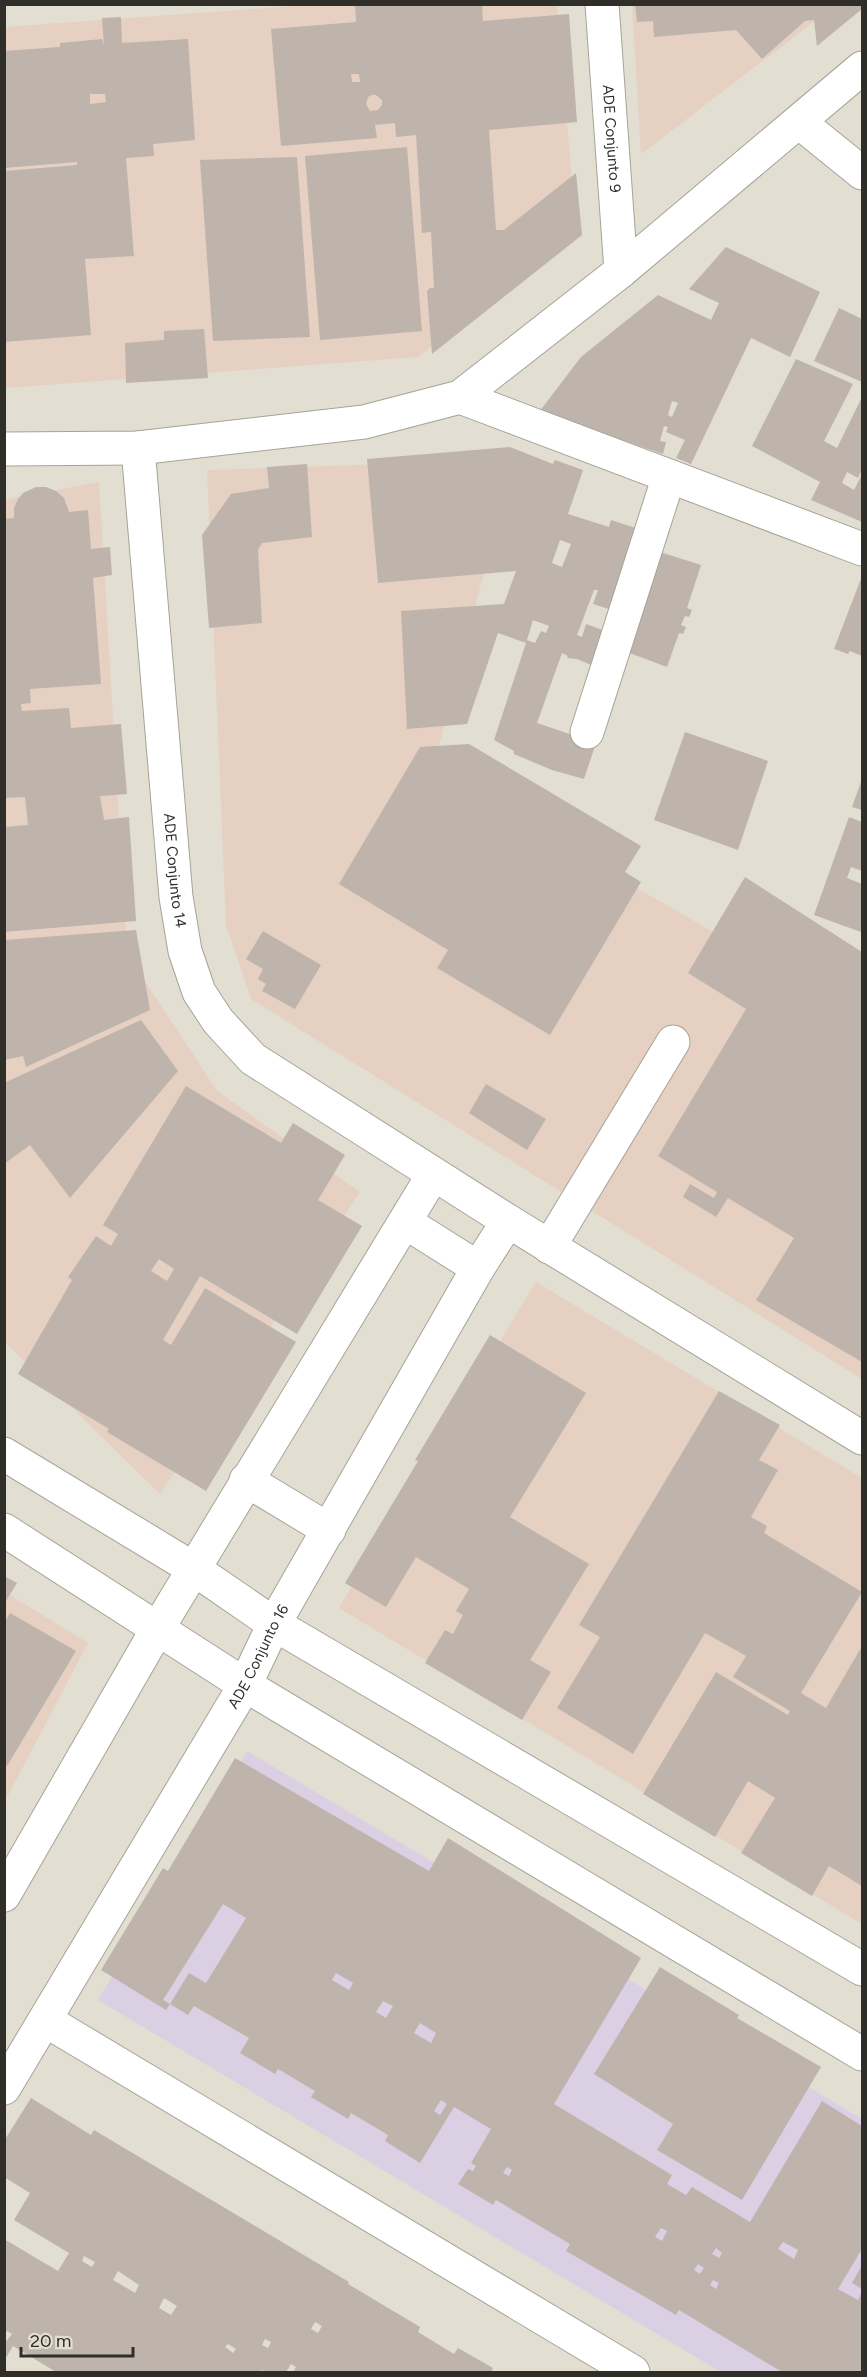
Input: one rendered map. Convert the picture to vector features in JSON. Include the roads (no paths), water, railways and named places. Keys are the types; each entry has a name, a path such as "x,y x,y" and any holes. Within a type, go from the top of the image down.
{"street":[{"name":"ADE Conjunto 9","path":"602,4 621,271"},
{"path":"4,449 138,448 364,422 460,397 621,271 862,68"},
{"path":"799,122 862,173"},
{"path":"460,397 862,549"},
{"name":"ADE Conjunto 14","path":"138,448 176,897 185,951 199,992 218,1021 253,1059 433,1175 862,1438"},
{"path":"587,732 669,476"},
{"path":"549,1246 673,1042"},
{"path":"4,1895 246,1480 433,1175"},
{"name":"ADE Conjunto 16","path":"4,2088 245,1685 274,1624 478,1268 508,1221"},
{"path":"405,1222 478,1268"},
{"path":"4,1454 194,1569 274,1624 862,1969"},
{"path":"246,1480 329,1530"},
{"path":"4,1530 245,1685 862,2054"},
{"path":"45,2020 633,2373"}]}
